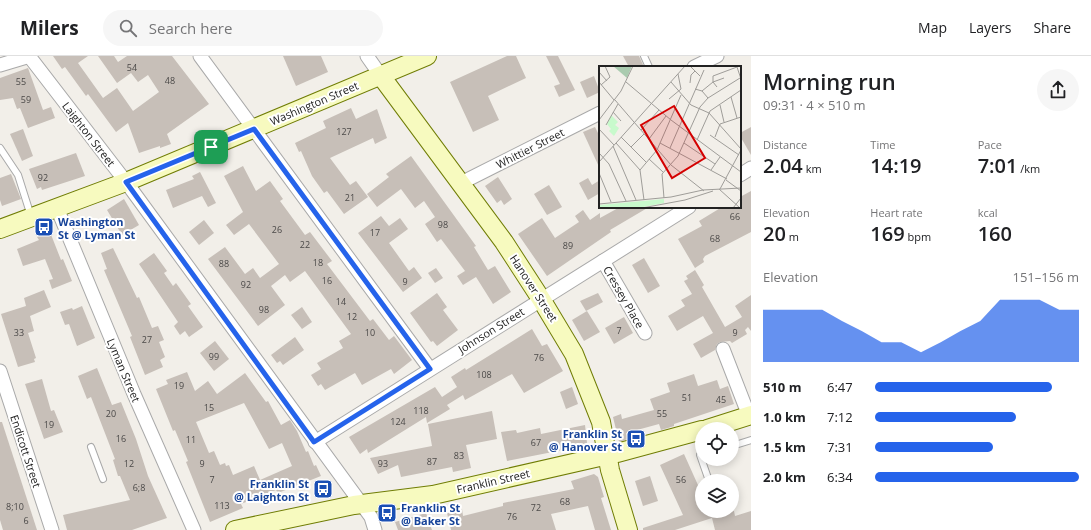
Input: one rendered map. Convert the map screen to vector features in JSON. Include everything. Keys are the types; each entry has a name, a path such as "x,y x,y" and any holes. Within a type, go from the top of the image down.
{"main road":[{"name":"Washington Street","path":"0,229 126,182 427,56"},
{"name":"Hanover Street","path":"381,76 504,242 542,299 574,354 584,375 601,422 610,470 628,530"},
{"path":"728,422 750,415"},
{"name":"Franklin Street","path":"246,529 361,504 433,495 607,456 695,432"}],"street":[{"path":"0,65 30,56"},
{"name":"Laighton Street","path":"30,56 126,182 314,442 371,517 375,530"},
{"path":"200,56 430,369"},
{"path":"367,56 381,76"},
{"path":"696,66 717,56"},
{"name":"Whittier Street","path":"460,183 599,113"},
{"path":"741,174 751,168"},
{"name":"Lyman Street","path":"57,208 134,394 194,530"},
{"name":"Johnson Street","path":"314,442 687,208"},
{"name":"Cressey Place","path":"603,261 645,333"},
{"path":"723,349 750,415"},
{"name":"Endicott Street","path":"0,371 52,530"}],"lane":[{"path":"644,56 649,66"},
{"path":"0,148 18,174 32,217"},
{"path":"739,444 751,440"},
{"path":"91,447 103,479"}],"building":[{"path":"53,56 88,56 78,63 103,98 117,88 133,111 159,92 148,75 138,82 131,73 117,83 98,56 114,56 118,62 127,56 172,56 209,104 167,134 171,144 139,153 128,123 116,132 88,94 86,96 65,67 62,69"},
{"path":"283,56 321,56 328,72 296,86"},
{"path":"507,56 516,56 526,78 488,96 499,120 473,132 450,82"},
{"path":"546,56 558,56 575,90 559,97 554,86 560,84"},
{"path":"623,56 639,56 644,66 628,66"},
{"path":"28,68 43,110 51,107 55,118 28,128 20,108 17,109 13,98 0,100 0,78"},
{"path":"594,76 599,92 587,98 580,82"},
{"path":"351,108 356,119 377,109 387,138 375,144 373,138 330,158 350,185 356,181 368,197 344,214 327,191 324,193 312,176 301,151 299,152 295,143 326,128 323,121"},
{"path":"595,127 599,135 599,167 583,132"},
{"path":"751,127 751,155 741,138 741,132"},
{"path":"23,129 33,156 22,161 10,134"},
{"path":"76,153 85,176 42,190 41,187 37,189 29,169"},
{"path":"411,156 476,246 474,247 488,270 495,266 511,292 493,304 476,277 463,285 457,276 465,271 441,239 437,242 425,224 435,217 424,201 415,208 401,189 377,207 367,194 389,177 386,174"},
{"path":"243,166 256,191 270,181 283,199 280,201 305,235 310,232 332,261 327,264 370,321 373,319 389,340 394,336 412,360 394,374 391,369 362,385 355,373 325,390 321,384 318,386 311,375 321,369 317,363 343,348 339,341 351,334 305,271 290,282 285,275 271,286 285,305 258,326 208,259 225,247 245,274 253,268 260,278 279,264 249,224 234,235 226,225 243,212 224,176"},
{"path":"200,172 216,203 208,207 202,196 173,208 166,190 194,179 192,176"},
{"path":"11,174 21,199 2,206 0,200 0,178"},
{"path":"498,177 512,199 504,205 501,200 497,203 485,186"},
{"path":"588,178 592,185 599,181 599,194 588,200 579,183"},
{"path":"549,185 562,207 547,215 534,194"},
{"path":"751,191 751,232 705,256 703,259 704,262 695,268 678,239 702,226 699,221 720,208 741,208 741,196"},
{"path":"124,199 139,225 122,235 107,210"},
{"path":"618,208 647,208 610,230 611,232 547,276 518,234 542,218 555,238 579,222 575,216 583,210 590,220 600,213 600,218"},
{"path":"381,216 389,226 400,218 408,229 389,243 409,271 414,267 422,278 403,292 358,233"},
{"path":"204,220 214,233 199,245 189,232"},
{"path":"50,232 61,260 63,259 72,281 52,289 49,280 53,279 45,259 23,266 17,249 39,240 37,237"},
{"path":"113,248 137,298 139,297 152,328 158,326 164,340 159,342 165,357 160,360 163,367 145,375 130,337 132,336 104,270 107,269 101,253"},
{"path":"154,253 167,271 164,273 173,286 176,283 191,304 188,306 203,327 189,337 185,331 180,335 174,326 178,322 139,264"},
{"path":"644,258 660,286 648,293 632,265"},
{"path":"436,268 443,278 435,283 428,273"},
{"path":"695,270 704,285 702,287 725,327 742,317 735,306 751,295 751,331 748,327 745,330 747,334 732,343 730,341 720,342 717,344 715,350 701,358 693,344 713,333 703,316 677,331 668,316 685,306 681,300 692,294 684,281 688,279 686,276"},
{"path":"44,290 51,307 30,316 34,331 28,333 36,358 34,359 35,362 18,367 1,314 26,306 24,298"},
{"path":"437,293 447,307 443,310 458,330 437,346 433,341 431,342 410,313"},
{"path":"598,293 603,302 586,311 580,301"},
{"path":"82,306 95,338 77,346 69,324 65,325 60,312 72,308 73,310"},
{"path":"302,307 312,322 302,329 291,315"},
{"path":"587,311 600,332 584,341 572,320"},
{"path":"624,317 633,333 614,344 605,328"},
{"path":"532,329 542,346 547,344 563,371 524,393 512,374 465,400 463,395 447,405 450,409 427,423 426,417 368,453 367,449 360,454 349,437 435,387 442,397 457,387 451,377 465,368 466,370"},
{"path":"295,337 304,350 283,365 280,361 277,363 271,355"},
{"path":"215,341 229,359 214,371 200,353"},
{"path":"97,368 112,405 121,402 136,439 148,476 167,518 132,530 67,530 63,515 130,500 120,476 118,476 113,460 115,459 91,397 87,399 78,376"},
{"path":"187,372 195,391 208,381 217,394 245,373 266,402 268,401 281,425 290,420 297,431 306,452 308,451 314,466 316,465 321,476 278,493 276,490 241,504 243,508 210,522 186,462 188,461 175,430 173,431 156,389 168,384 166,380","holes":["244,403 269,449 282,443 292,466 260,480 254,466 233,475 229,465 226,466 225,463 220,465 214,451 209,453 196,422"]},
{"path":"694,374 698,386 717,380 720,389 728,386 734,404 674,424 674,426 661,430 659,424 626,433 628,439 619,442 613,417 621,414 622,419 654,410 650,399 670,392 667,383"},
{"path":"42,379 51,411 54,410 63,432 44,439 25,384"},
{"path":"572,387 578,404 566,409 560,392"},
{"path":"492,411 497,439 466,445 471,468 453,472 452,467 401,477 398,465 378,474 370,458 432,446 428,424"},
{"path":"0,422 2,422 37,530 3,530 0,520"},
{"path":"585,425 587,443 568,449 507,461 501,432 516,430 517,433 540,428 541,434"},
{"path":"684,454 695,478 695,518 712,518 675,530 643,530 643,528 683,515 660,465"},
{"path":"594,474 598,477 604,497 601,498 611,530 595,530 588,506 551,514 556,530 451,530 447,513 462,509 463,516 503,506 503,503 574,489 571,481"},
{"path":"650,476 658,501 643,506 635,481"},
{"path":"751,511 751,530 715,530 712,518 739,518 739,515"},
{"path":"426,513 432,530 398,530 395,522"}],"place":[{"name":"Washington St @ Lyman St","path":"44,227"},
{"name":"Franklin St @ Hanover St","path":"636,439"},
{"name":"Franklin St @ Laighton St","path":"323,489"},
{"name":"Franklin St @ Baker St","path":"387,513"}],"route":[{"path":"254,129 430,369 314,442 126,182 211,147 254,129"}]}
